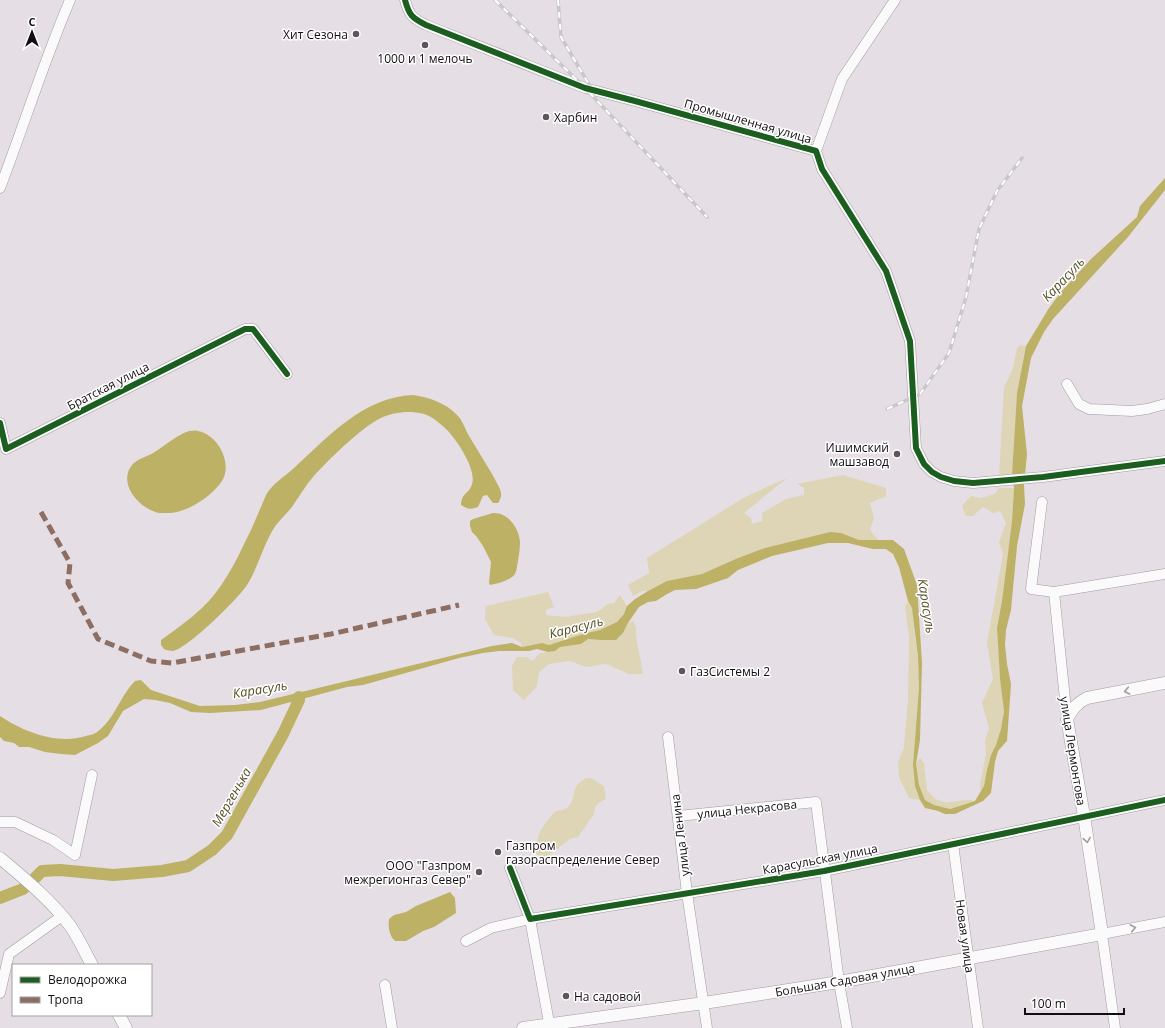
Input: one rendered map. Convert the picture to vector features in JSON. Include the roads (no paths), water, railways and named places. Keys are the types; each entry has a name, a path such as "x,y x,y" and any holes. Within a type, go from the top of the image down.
{"main road":[{"path":"1067,719 1071,709 1087,698 1165,683"},
{"name":"улица Лермонтова","path":"1067,719 1102,934"},
{"path":"0,858 41,894 62,916 76,935 91,964"},
{"name":"Большая Садовая улица","path":"523,1028 550,1026 839,982 1102,934"},
{"path":"120,1016 126,1028"}],"street":[{"path":"0,188 57,30 70,0"},
{"name":"Промышленная улица","path":"405,0 407,10 413,18 421,22 585,88 816,152 822,169 886,271 910,341 916,448 924,464 932,472 941,477 954,481 973,483 1036,478 1165,461"},
{"path":"816,152 842,80 895,0"},
{"name":"Братская улица","path":"0,423 6,450 245,329 252,329 287,374"},
{"path":"1067,384 1078,404 1088,409 1132,411 1165,404"},
{"path":"1042,502 1031,589 1054,592 1165,574"},
{"name":"улица Лермонтова","path":"1054,592 1067,719"},
{"name":"улица Ленина","path":"668,737 687,894 707,1028"},
{"path":"0,822 15,822 53,840 75,856 92,775"},
{"name":"Карасульская улица","path":"466,941 491,928 530,919 824,871 1165,800"},
{"name":"улица Некрасова","path":"678,816 816,802 824,871"},
{"name":"Новая улица","path":"953,844 978,1028"},
{"path":"510,868 530,919 550,1026"},
{"path":"824,871 839,982 847,1028"},
{"path":"0,993 9,954 62,916"},
{"name":"Большая Садовая улица","path":"1102,934 1165,922"},
{"name":"улица Лермонтова","path":"1102,934 1115,1028"},
{"path":"385,985 392,1028"}],"waterway":[{"name":"Мергенька","path":"35,878 42,871 60,870 113,875 162,871 188,866 212,850 227,835 283,734 299,697"},
{"name":"Мергенька","path":"0,898 23,889 26,886"}],"railway":[{"path":"495,0 585,88 707,217"},
{"path":"558,0 561,37 594,93"},
{"path":"887,409 920,394 949,353 966,297 979,229 997,191 1022,158"}],"place":[{"name":"Хит Сезона","path":"356,34"},
{"name":"1000 и 1 мелочь","path":"425,45"},
{"name":"Харбин","path":"546,117"},
{"name":"Ишимский машзавод","path":"897,454"},
{"name":"ГазСистемы 2","path":"682,671"},
{"name":"Газпром газораспределение Север","path":"498,852"},
{"name":"ООО \"Газпром межрегионгаз Север\"","path":"479,872"},
{"name":"На садовой","path":"566,996"}],"water label":[{"name":"Карасуль","path":"1063,279"},
{"name":"Карасуль","path":"927,606"},
{"name":"Карасуль","path":"576,627"},
{"name":"Карасуль","path":"260,689"}]}
